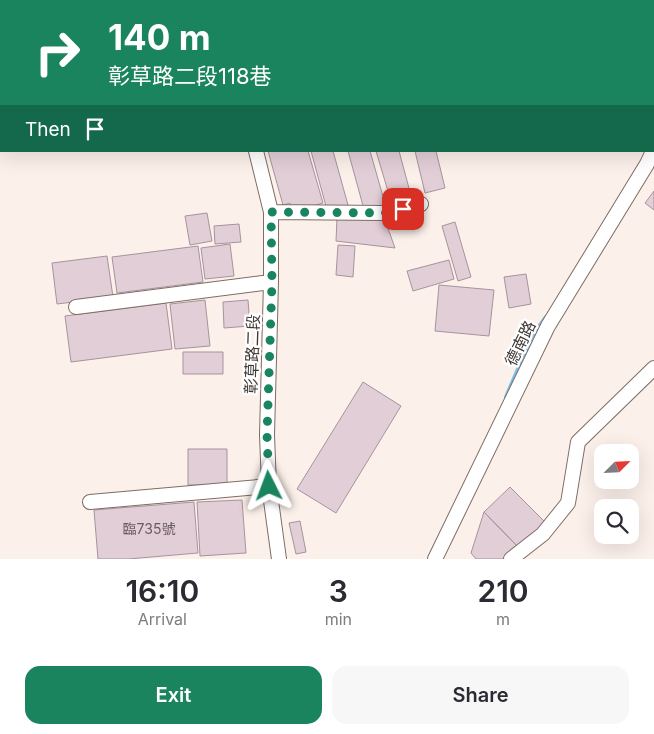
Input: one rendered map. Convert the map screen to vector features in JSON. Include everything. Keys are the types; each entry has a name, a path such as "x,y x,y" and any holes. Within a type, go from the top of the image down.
{"street":[{"name":"彰草路二段","path":"256,152 271,212 272,282 267,435 269,486 279,559"},
{"name":"德南路","path":"435,559 548,326 653,152"},
{"path":"271,212 384,213 421,204"},
{"path":"76,307 272,282"},
{"path":"512,559 543,534 568,503 578,442 654,368"},
{"path":"90,502 269,486"}],"building":[{"path":"268,152 308,152 323,203 292,212 290,203 283,205"},
{"path":"311,152 333,152 348,205 327,210"},
{"path":"348,152 370,152 386,207 365,213"},
{"path":"376,152 399,152 413,203 393,208"},
{"path":"415,152 436,152 445,188 425,193"},
{"path":"654,191 654,210 645,203"},
{"path":"207,213 212,241 190,245 185,216"},
{"path":"370,217 385,220 395,248 336,241 337,218"},
{"path":"455,222 471,277 458,281 442,226"},
{"path":"239,224 241,242 215,244 214,226"},
{"path":"230,244 234,276 205,279 201,248"},
{"path":"338,245 355,246 353,277 336,275"},
{"path":"198,246 203,282 117,293 112,257"},
{"path":"107,256 113,297 57,304 52,263"},
{"path":"449,260 454,279 413,291 407,271"},
{"path":"526,274 531,304 509,308 504,277"},
{"path":"439,285 494,290 489,336 435,331"},
{"path":"205,300 210,346 175,349 170,304"},
{"path":"248,300 250,326 224,328 223,302"},
{"path":"166,303 172,349 71,362 65,316"},
{"path":"183,352 223,352 223,374 183,374"},
{"path":"363,382 401,406 336,513 297,489"},
{"path":"188,449 227,449 227,485 188,485"},
{"path":"510,487 545,522 519,548 484,512"},
{"path":"242,500 246,553 200,556 197,502"},
{"path":"194,502 198,553 128,559 98,559 94,510"},
{"path":"484,512 519,548 507,559 476,559 471,553"},
{"path":"300,521 306,552 296,554 289,523"}],"waterway":[{"path":"506,397 532,336 546,317"}],"route":[{"path":"269,486 267,435 272,282 271,212 384,213 403,209"}]}
